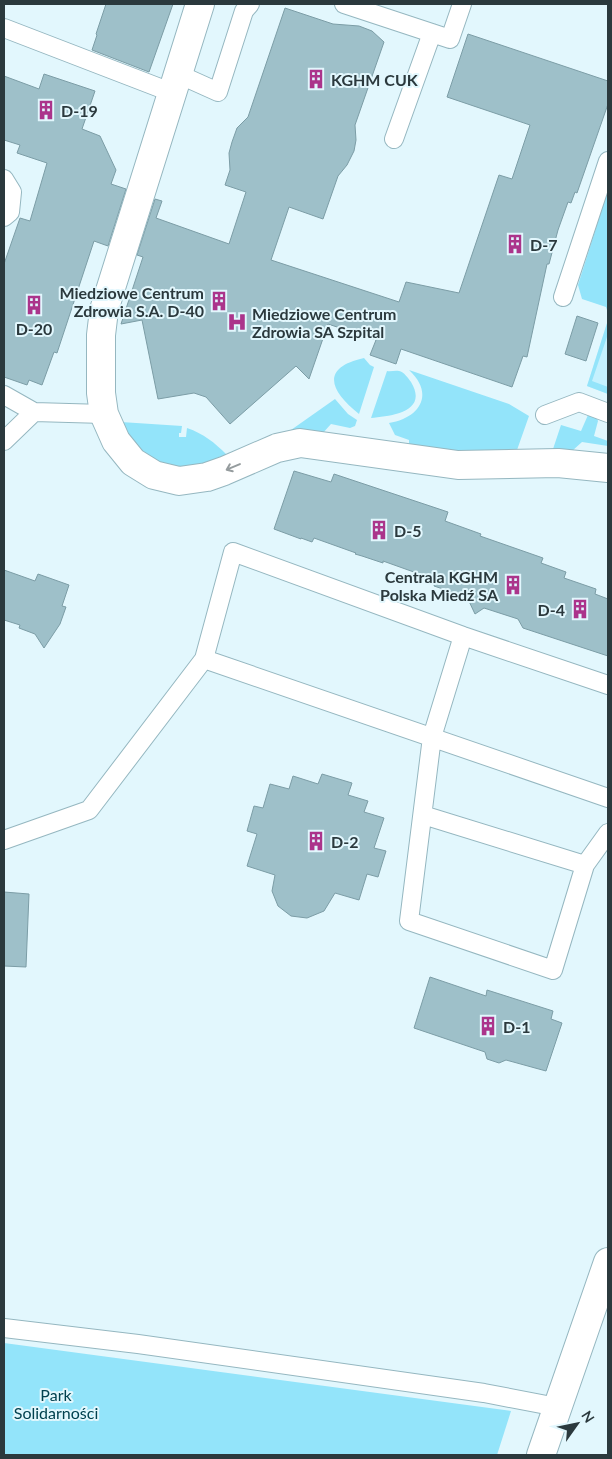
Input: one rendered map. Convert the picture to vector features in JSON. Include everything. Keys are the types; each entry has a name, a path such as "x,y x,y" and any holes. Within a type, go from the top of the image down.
{"street":[{"path":"200,4 104,310 100,393 104,414 116,440 133,462 154,475 178,481 207,477 277,448 300,443 458,465 558,463 608,468"},
{"path":"541,1455 608,1262"},
{"path":"574,1356 608,1322"}],"lane":[{"path":"4,28 176,83 218,92 244,11 250,4"},
{"path":"344,4 450,39 462,4"},
{"path":"394,139 432,33"},
{"path":"563,297 608,161"},
{"path":"4,179 12,192 10,212 4,217"},
{"path":"4,395 34,412 104,414"},
{"path":"545,415 579,402 608,413"},
{"path":"4,441 34,412"},
{"path":"4,840 89,810 204,659 233,552 463,636 608,685"},
{"path":"463,636 432,737 410,921 553,970 585,865 608,833"},
{"path":"204,659 608,798"},
{"path":"423,815 585,865"},
{"path":"4,1328 138,1344 484,1392 558,1407"}],"shaded area":[{"path":"608,320 608,394 587,386"}],"green space":[{"path":"608,190 608,313 606,307 582,299 578,285"},
{"path":"608,320 608,334 592,381 608,387 608,394 587,386"},
{"path":"364,358 374,367 359,414 349,406 336,389 334,382 335,374 340,368 350,362"},
{"path":"409,370 509,404 529,416 517,450 475,455 409,448 409,440 395,435 389,423 409,416 420,404 421,388 417,379"},
{"path":"387,371 399,371 406,375 415,392 415,400 412,406 405,411 371,418"},
{"path":"335,399 348,414 357,420 355,426 350,428 331,424 322,434 291,430"},
{"path":"588,415 596,416 598,421 594,436 608,441 608,446 582,442 572,451 553,449 561,425 581,431"},
{"path":"121,422 182,426 179,437 186,437 187,428 208,439 227,455 197,466 167,468 134,449"},
{"name":"Park Solidarności","path":"4,1343 511,1411 497,1455 4,1455"}],"building":[{"path":"106,4 173,4 149,72 92,50"},
{"path":"285,8 333,24 359,26 372,31 384,42 355,125 356,140 354,151 347,165 338,176 323,219 289,207 271,260 399,302 406,282 459,293 499,175 512,179 530,125 447,97 468,34 608,81 608,104 577,193 575,192 571,203 568,202 558,230 549,264 547,264 527,357 523,356 512,387 401,349 396,364 370,355 376,340 328,324 309,379 296,366 230,424 206,397 194,393 158,399 142,320 121,324 143,257 137,255 155,199 162,201 156,218 229,244 246,192 225,185 230,170 229,153 237,128 248,117"},
{"path":"44,74 95,91 82,129 100,136 116,170 111,184 126,189 108,246 94,241 57,353 54,352 42,385 29,380 27,385 4,377 4,264 20,218 30,221 47,163 17,153 20,145 4,140 4,76 39,89"},
{"path":"577,316 598,323 586,361 565,354"},
{"path":"294,471 331,482 334,474 448,512 445,521 481,534 480,536 543,558 541,563 566,572 564,578 596,589 595,594 608,599 608,656 523,628 518,619 484,608 475,614 467,597 434,586 435,583 424,580 425,576 383,561 383,563 355,554 314,538 312,542 274,529"},
{"path":"4,570 35,581 38,574 69,585 62,606 66,607 60,624 44,648 35,634 19,628 20,625 4,620"},
{"name":"D-2","path":"322,774 352,783 348,795 368,801 364,812 384,818 374,848 386,851 378,877 367,874 359,900 335,893 324,911 307,918 291,916 278,906 272,891 275,875 247,866 257,834 247,831 254,806 263,808 270,784 289,789 293,776 318,784"},
{"path":"4,892 29,894 26,967 4,966"},
{"name":"D-1","path":"430,977 486,996 487,990 553,1011 551,1019 562,1023 546,1071 506,1060 499,1063 487,1059 485,1052 414,1028"}],"place":[{"name":"KGHM CUK","path":"316,79"},
{"name":"D-19","path":"46,110"},
{"name":"D-7","path":"515,244"},
{"name":"Miedziowe Centrum Zdrowia S.A. D-40","path":"219,301"},
{"name":"D-20","path":"34,305"},
{"name":"Miedziowe Centrum Zdrowia SA Szpital","path":"237,322"},
{"name":"D-5","path":"379,530"},
{"name":"Centrala KGHM Polska Miedź SA","path":"513,585"},
{"name":"D-4","path":"580,609"},
{"name":"D-2","path":"316,841"},
{"name":"D-1","path":"488,1026"}]}
